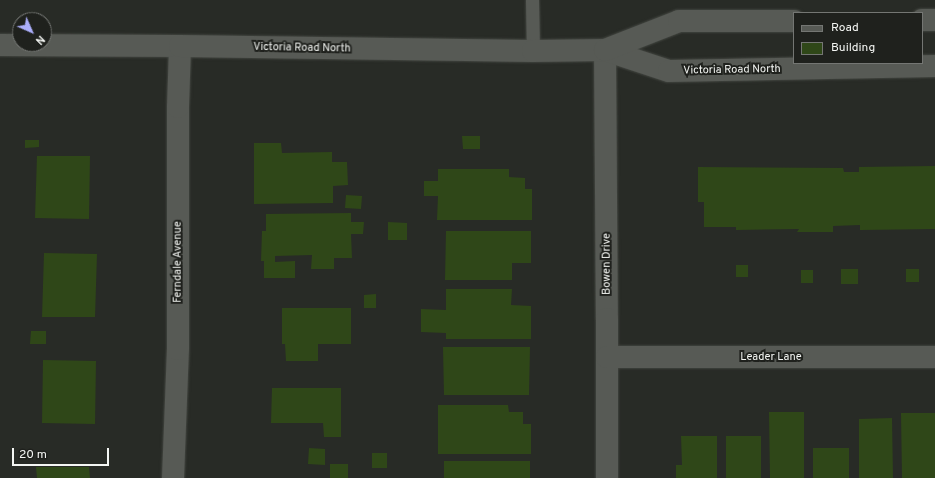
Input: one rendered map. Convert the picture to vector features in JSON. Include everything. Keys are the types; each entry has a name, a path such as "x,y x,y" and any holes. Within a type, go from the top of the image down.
{"street":[{"path":"923,20 935,20"},
{"name":"Victoria Road North","path":"605,50 679,21 793,21"},
{"name":"Victoria Road North","path":"0,45 533,51 605,50 668,71 935,66"},
{"name":"Ferndale Avenue","path":"173,478 178,349 178,107 180,46"},
{"name":"Bowen Drive","path":"605,50 607,478"},
{"name":"Leader Lane","path":"607,357 935,357"}],"lane":[{"path":"532,0 533,51"}],"building":[{"path":"462,136 480,136 480,149 463,149"},
{"path":"25,140 39,140 39,147 25,148"},
{"path":"254,143 281,143 282,153 332,152 332,162 347,162 348,185 333,186 333,203 254,204"},
{"path":"37,156 90,156 89,219 35,218"},
{"path":"935,166 935,229 860,230 860,225 833,226 833,232 797,232 799,229 736,230 736,227 704,227 704,202 698,202 698,167 843,168 844,172 859,172 859,167"},
{"path":"438,169 509,169 509,177 525,178 525,189 532,189 532,220 437,220 438,196 424,196 424,181 438,181"},
{"path":"346,195 362,196 361,209 345,208"},
{"path":"351,213 351,222 364,222 363,234 351,234 352,258 334,258 334,269 311,269 312,255 275,256 275,262 295,261 295,278 264,278 264,261 261,261 262,231 266,231 266,214"},
{"path":"388,222 407,223 407,240 388,240"},
{"path":"446,231 531,231 531,263 512,263 512,280 445,280"},
{"path":"44,253 97,254 95,317 42,317"},
{"path":"736,265 748,265 748,277 736,277"},
{"path":"841,269 858,269 858,284 841,284"},
{"path":"906,269 919,269 919,282 906,282"},
{"path":"801,270 813,270 813,283 801,283"},
{"path":"446,289 512,289 511,305 531,306 531,339 446,339 446,333 421,332 421,309 446,310"},
{"path":"376,294 376,308 364,308 364,295"},
{"path":"282,308 351,308 351,344 318,344 318,361 286,361 285,344 282,344"},
{"path":"31,331 46,331 46,344 30,344"},
{"path":"443,347 530,347 529,395 444,395"},
{"path":"43,360 96,361 95,424 42,423"},
{"path":"272,388 341,388 341,437 324,437 323,423 271,423"},
{"path":"438,405 508,405 509,412 523,412 523,424 531,424 531,454 438,454"},
{"path":"769,412 804,412 804,478 770,478"},
{"path":"901,413 935,413 935,478 902,478"},
{"path":"892,418 893,478 859,478 859,419"},
{"path":"681,436 717,436 717,478 676,478 676,465 682,465"},
{"path":"726,436 761,436 761,478 726,478"},
{"path":"309,448 325,449 325,465 308,464"},
{"path":"813,448 849,448 849,478 813,478"},
{"path":"372,453 387,453 387,468 372,468"},
{"path":"444,461 530,461 530,478 444,478"},
{"path":"330,464 348,464 348,478 330,478"},
{"path":"36,467 89,467 90,478 37,478"}]}
